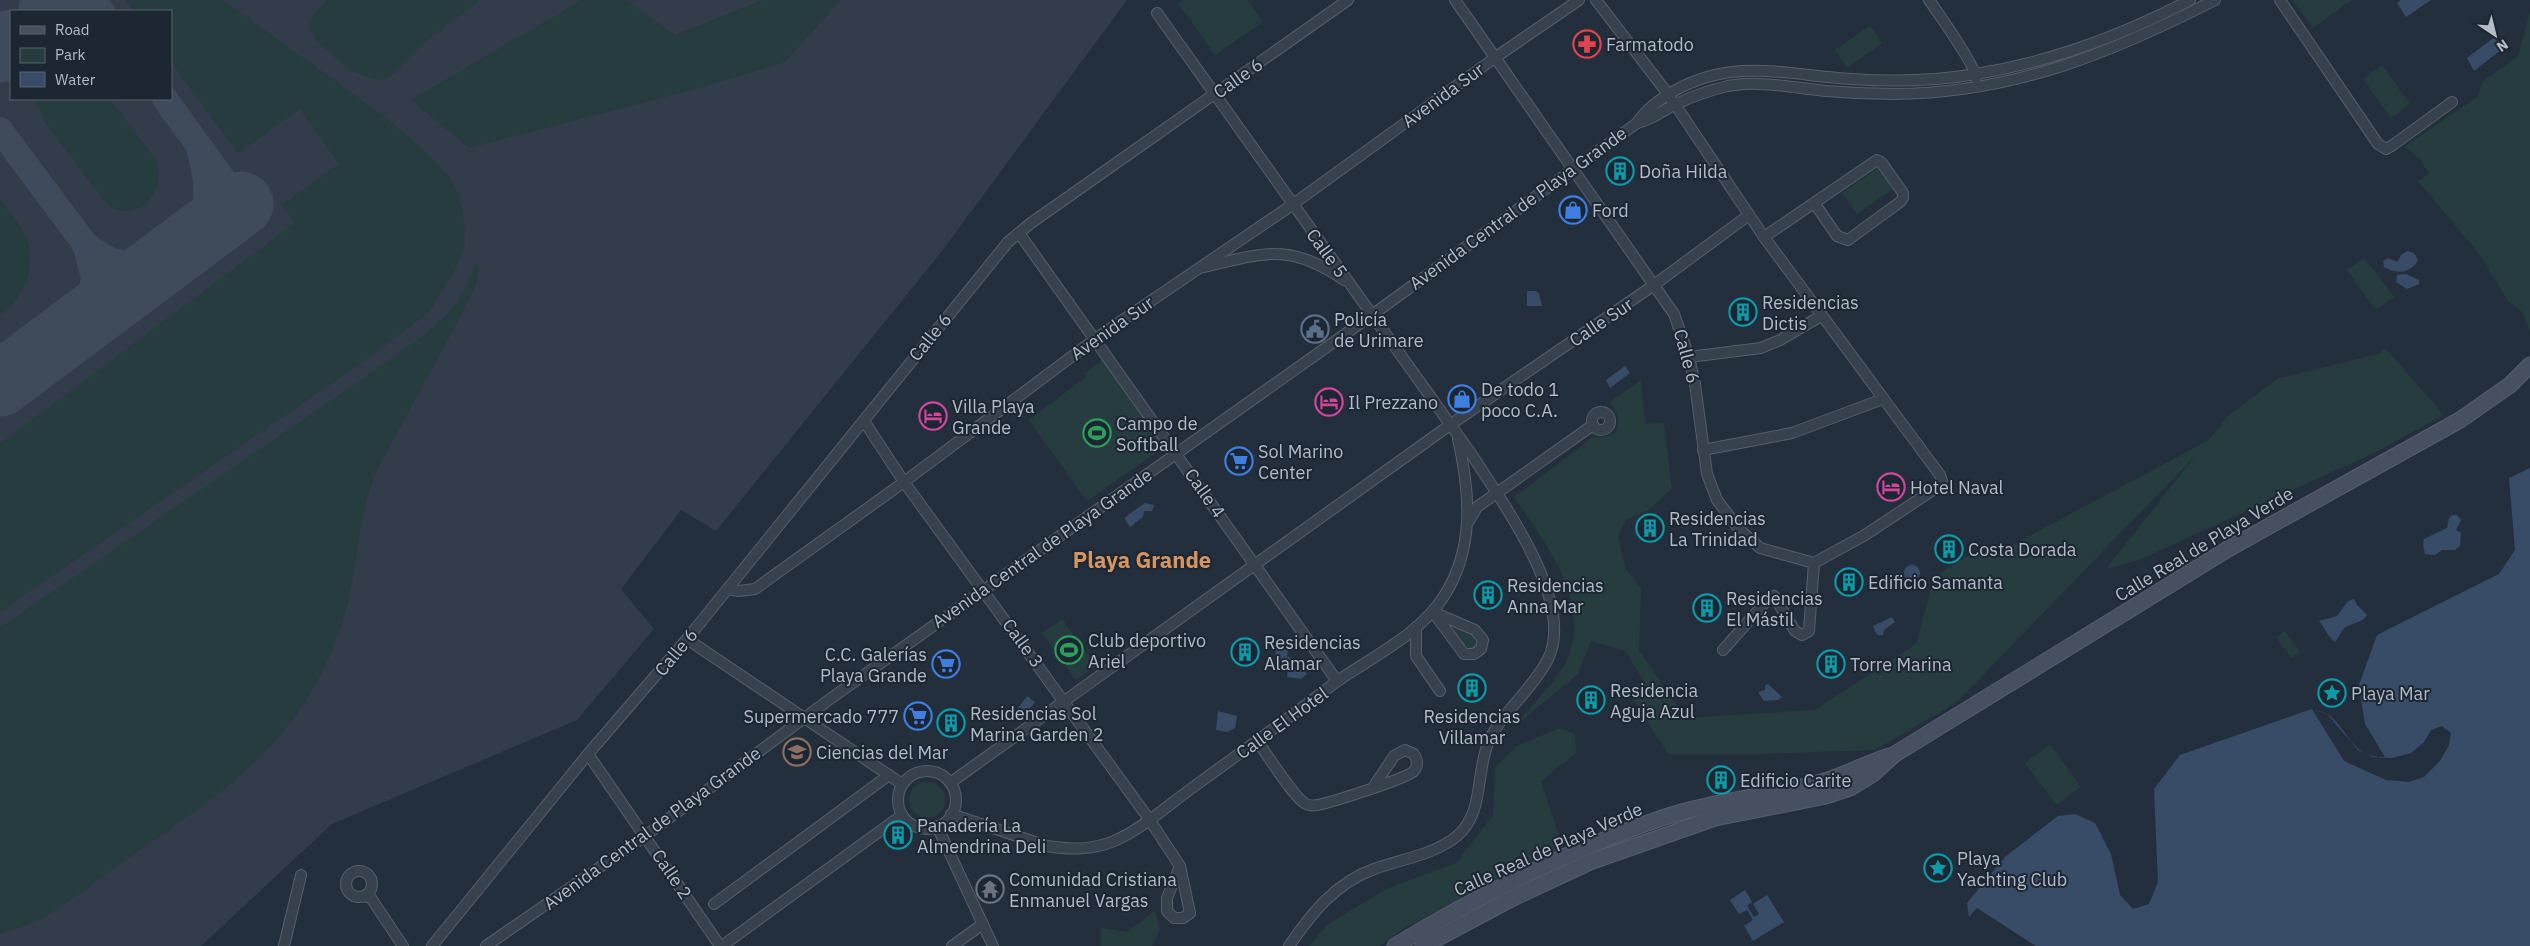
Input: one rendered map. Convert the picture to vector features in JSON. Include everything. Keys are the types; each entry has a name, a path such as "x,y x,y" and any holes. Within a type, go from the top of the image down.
{"street":[{"name":"Calle 6","path":"432,946 588,754 687,639 1008,242 1019,232 1348,0"},
{"name":"Calle 6","path":"1455,0 1674,314 1689,357 1695,384 1706,474 1713,491 1739,529 1760,548 1814,563"},
{"name":"Avenida Sur","path":"728,588 739,591 755,589 904,482 1095,339 1292,204 1496,57 1579,0"},
{"path":"1596,0 1668,94 1749,216 1940,475 1942,481 1939,486 1865,535 1814,563 1809,631 1802,635 1795,631 1774,596 1770,598 1723,650"},
{"path":"1930,0 1976,74 1975,88"},
{"path":"1658,108 1668,94 1698,80 1732,71 1747,70 1830,78 1901,81 1976,74 2062,54 2101,41 2190,0"},
{"name":"Avenida Central de Playa Grande","path":"486,946 646,836 806,718 1372,315 1637,122 1647,121 1658,108 1675,105 1729,86 1755,84 1892,94 1975,88 2031,76 2105,52 2215,0"},
{"path":"2280,0 2378,144 2386,149 2452,102"},
{"name":"Calle 5","path":"1157,13 1457,434 1497,494 1540,571 1551,596 1554,636 1549,657 1538,676 1491,737 1480,765 1474,814 1458,835 1435,849 1373,870 1338,888 1313,913 1288,946"},
{"path":"1764,237 1815,204 1876,160 1881,162 1903,193 1903,198 1900,202 1848,240 1837,236 1815,204"},
{"name":"Calle Sur","path":"950,783 1066,702 1450,425 1654,285 1749,216"},
{"name":"Calle 4","path":"1019,232 1337,681"},
{"path":"1197,269 1273,252 1290,255 1324,266 1350,285"},
{"path":"1689,357 1761,348 1780,340 1822,316"},
{"name":"Calle Real de Playa Verde","path":"1401,945 1458,919 1662,818 1704,806 1827,780 1872,761 1896,754 2220,554 2460,420 2510,385 2530,365"},
{"path":"1703,450 1792,432 1883,399"},
{"name":"Calle 3","path":"864,421 904,482 1066,702 1180,866"},
{"path":"1468,525 1476,506 1497,494 1593,425"},
{"name":"Calle El Hotel","path":"951,814 1048,846 1077,850 1098,847 1114,841 1149,820 1337,681 1416,627 1433,612 1454,578 1464,550 1468,525 1467,485 1457,434"},
{"path":"1433,612 1478,632 1483,640 1481,649 1474,654 1464,654 1433,612"},
{"path":"1416,627 1416,656 1440,691"},
{"path":"687,639 902,784"},
{"path":"1257,741 1299,798 1309,805 1319,805 1374,786"},
{"name":"Calle 2","path":"588,754 721,946"},
{"path":"926,771 944,777 950,783 955,799 951,814 938,826 928,829 918,827 908,822 902,815 898,805 898,794 902,784 917,773 926,771"},
{"path":"714,904 889,775"},
{"path":"721,946 902,815"},
{"path":"938,826 993,946"},
{"path":"284,946 301,875"},
{"path":"365,896 371,898 403,946"},
{"name":"Calle Real de Playa Verde","path":"1423,946 1458,919"},
{"path":"952,946 983,924"}],"shaded area":[{"path":"0,0 1127,0 942,251 716,531 681,510 621,589 654,629 577,720 332,824 201,946 0,946"}],"green space":[{"path":"125,0 223,0 385,117 425,151 449,176 458,194 464,219 465,245 455,270 429,312 364,361 0,612 0,444 295,223 282,205 339,164 300,109 238,153 172,63 172,10 133,10"},
{"path":"327,0 480,0 426,41 396,72 386,79 377,80 349,70 315,39 309,29 311,18"},
{"path":"582,0 626,0 675,35 763,0 841,0 785,62 703,87 469,148 411,100"},
{"path":"1184,0 1247,0 1263,22 1215,55 1179,4"},
{"path":"2292,0 2351,0 2313,28"},
{"path":"2530,12 2530,332 2522,312 2508,301 2481,256 2418,181 2429,174 2419,158 2404,147 2478,96 2482,82 2518,56"},
{"path":"1870,26 1882,43 1847,68 1835,50"},
{"path":"2382,65 2410,104 2391,118 2363,79"},
{"path":"35,100 111,100 156,160 159,171 158,183 148,202 139,208 129,211 118,210 107,204 44,121"},
{"path":"1878,168 1893,189 1857,214 1842,193"},
{"path":"0,199 24,232 30,259 29,270 22,291 0,316"},
{"path":"2364,258 2394,297 2376,310 2347,270"},
{"path":"476,263 479,269 476,284 466,306 377,470 364,509 351,589 333,648 323,670 286,729 264,753 216,796 54,911 32,923 0,934 0,628 387,362 426,333 445,317 452,308 464,290"},
{"path":"2385,348 2444,415 2374,453 2139,560 2106,569 2196,455 1956,703 1875,750 1760,754 1668,754 1628,691 1644,681 1625,651 1591,641 1578,674 1514,727 1553,682 1563,667 1572,644 1574,622 1571,600 1564,578 1553,557 1514,497 1593,437 1610,436 1615,433 1619,423 1618,416 1610,402 1641,380 1645,424 1664,423 1672,489 1648,510 1627,519 1618,535 1625,567 1641,589 1639,650 1685,718 1815,710 1916,644 1934,577 1973,553 1990,557 2209,440 2228,416 2277,379 2378,354"},
{"name":"Campo de Softball","path":"1103,359 1164,447 1087,501 1029,420 1086,377 1084,374"},
{"name":"Club deportivo Ariel","path":"1062,619 1096,666 1076,680 1042,633"},
{"path":"1451,628 1473,631 1477,636 1476,647 1467,650 1449,630"},
{"path":"2285,631 2300,652 2291,658 2276,637"},
{"path":"1560,728 1575,734 1576,753 1541,781 1559,835 1567,852 1502,877 1403,929 1380,946 1309,946 1327,925 1386,889 1456,863 1493,815 1495,767 1517,746"},
{"path":"2050,744 2081,787 2056,805 2025,763"},
{"path":"927,782 934,783 940,787 944,793 944,807 940,813 934,817 927,818 920,817 914,813 910,807 909,800 910,793 914,787 920,783"},
{"path":"1155,911 1160,929 1152,946 1101,946 1101,928 1127,932"}],"water":[{"path":"2401,0 2431,0 2406,17 2397,3"},
{"path":"2496,36 2501,50 2474,71 2467,58"},
{"path":"2408,251 2414,253 2418,260 2411,268 2398,272 2384,267 2383,261 2388,258 2397,262 2402,254"},
{"path":"2406,274 2419,280 2419,284 2407,289 2396,282 2397,275"},
{"path":"1527,291 1536,291 1539,294 1542,306 1527,306"},
{"path":"1625,366 1630,373 1610,388 1606,380"},
{"path":"2530,468 2530,946 2036,946 1977,908 1969,917 1967,903 2005,857 2058,816 2075,814 2095,823 2111,854 2120,895 2133,909 2149,904 2158,882 2154,789 2180,755 2312,709 2327,714 2335,720 2357,748 2364,753 2385,757 2365,724 2359,685 2377,635 2499,574 2515,550 2509,478"},
{"path":"1145,503 1154,505 1152,511 1144,511 1143,517 1130,527 1124,518"},
{"path":"2452,515 2457,515 2461,520 2456,530 2461,533 2460,546 2455,550 2442,550 2435,555 2425,554 2424,539 2447,528 2449,518"},
{"path":"1912,565 1918,567 1920,573 1918,579 1912,581 1906,579 1904,573 1906,567"},
{"path":"2354,599 2367,615 2363,620 2345,627 2335,642 2330,638 2319,621 2337,616 2348,601"},
{"path":"1892,617 1895,622 1884,630 1883,635 1877,635 1873,626"},
{"path":"1276,646 1288,649 1287,657 1294,658 1293,666 1303,668 1307,674 1301,679 1287,677 1288,669 1281,667 1282,660 1275,659"},
{"path":"1768,684 1782,697 1778,700 1764,701 1758,692 1765,690 1765,686"},
{"path":"1027,696 1035,702 1023,716 1015,712"},
{"path":"1218,711 1237,716 1235,728 1228,732 1216,730"},
{"path":"1745,890 1752,902 1747,906 1754,917 1759,914 1753,904 1767,895 1784,922 1753,941 1744,926 1753,920 1747,910 1739,914 1730,900"}],"pier":[{"path":"2312,709 2327,714 2358,750 2373,757 2392,758 2411,753 2424,742 2431,730 2442,726 2451,733 2449,745 2440,761 2424,777 2409,782 2386,780 2344,761"}],"taxiway":[{"path":"43,10 49,0"},
{"path":"93,0 101,10"},
{"path":"0,54 7,45"},
{"path":"166,100 241,204"},
{"path":"0,130 85,244"},
{"path":"196,237 203,217 206,196 205,174 200,152"},
{"path":"87,319 94,277 85,244 112,261 138,265 160,264"}],"runway":[{"path":"52,10 66,0"},
{"path":"0,50 10,43"},
{"path":"0,384 241,204"}],"place":[{"name":"Farmatodo","path":"1587,44"},
{"name":"Doña Hilda","path":"1620,171"},
{"name":"Ford","path":"1573,210"},
{"name":"Residencias Dictis","path":"1743,312"},
{"name":"Policía de Urimare","path":"1315,329"},
{"name":"De todo 1 poco C.A.","path":"1462,399"},
{"name":"Il Prezzano","path":"1329,402"},
{"name":"Villa Playa Grande","path":"933,416"},
{"name":"Campo de Softball","path":"1097,433"},
{"name":"Sol Marino Center","path":"1239,461"},
{"name":"Hotel Naval","path":"1891,487"},
{"name":"Residencias La Trinidad","path":"1650,528"},
{"name":"Costa Dorada","path":"1949,549"},
{"name":"Edificio Samanta","path":"1849,582"},
{"name":"Residencias Anna Mar","path":"1488,595"},
{"name":"Residencias El Mástil","path":"1707,608"},
{"name":"Club deportivo Ariel","path":"1069,650"},
{"name":"Residencias Alamar","path":"1245,652"},
{"name":"C.C. Galerías Playa Grande","path":"946,664"},
{"name":"Torre Marina","path":"1831,664"},
{"name":"Residencias Villamar","path":"1472,688"},
{"name":"Playa Mar","path":"2332,693"},
{"name":"Residencia Aguja Azul","path":"1591,700"},
{"name":"Supermercado 777","path":"918,716"},
{"name":"Residencias Sol Marina Garden 2","path":"951,723"},
{"name":"Ciencias del Mar","path":"797,752"},
{"name":"Edificio Carite","path":"1721,780"},
{"name":"Panadería La Almendrina Deli","path":"898,835"},
{"name":"Playa Yachting Club","path":"1938,868"},
{"name":"Comunidad Cristiana Enmanuel Vargas","path":"990,889"}],"district":[{"name":"Playa Grande","path":"1142,559"}]}
